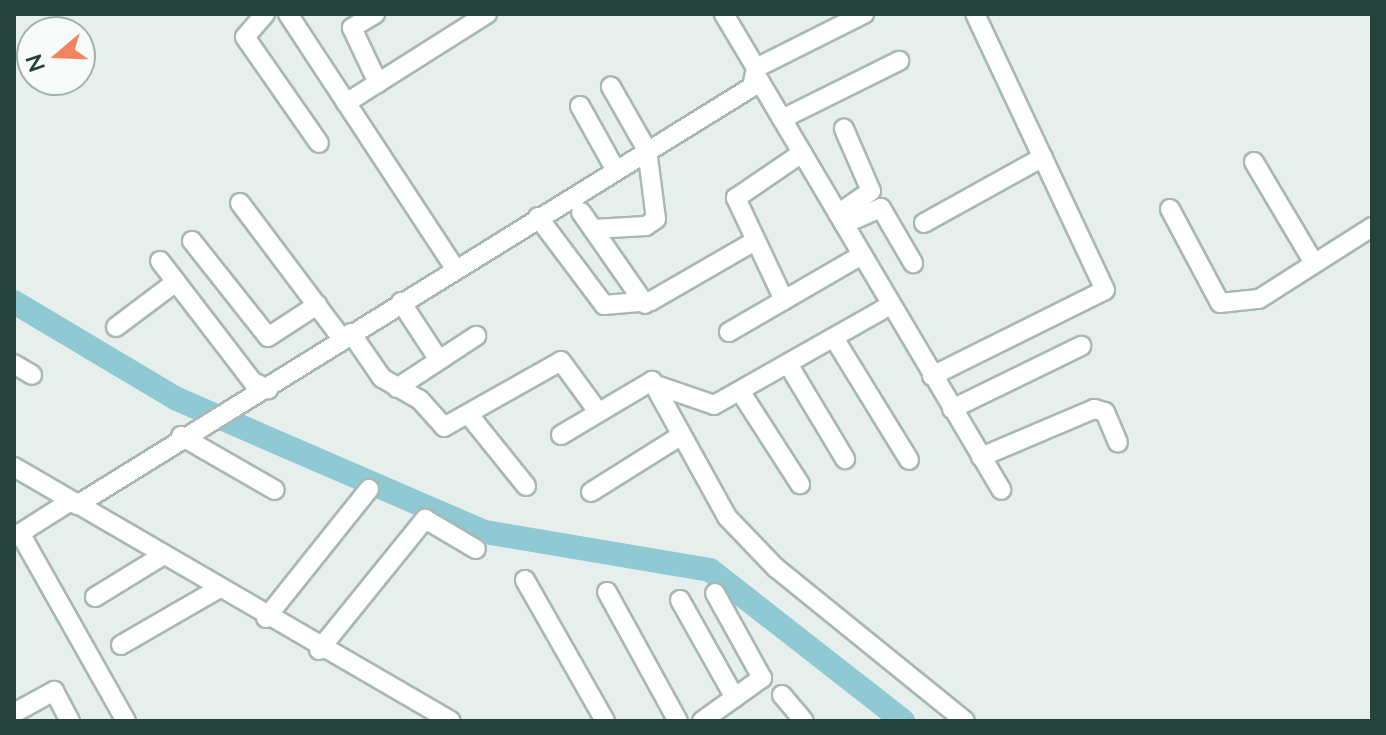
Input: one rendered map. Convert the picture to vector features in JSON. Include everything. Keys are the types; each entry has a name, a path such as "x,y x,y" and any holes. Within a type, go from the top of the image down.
{"street":[{"path":"265,14 245,37 319,143"},
{"path":"288,14 455,268"},
{"path":"375,14 352,28 378,83"},
{"path":"346,103 487,14"},
{"path":"724,14 782,119 1001,490"},
{"path":"126,721 17,535 210,418 266,390 347,336 647,150 758,74 864,14"},
{"path":"932,376 1104,294 975,14"},
{"path":"782,119 899,61"},
{"path":"593,229 646,226 656,219 647,150 611,87"},
{"path":"580,106 615,169"},
{"path":"841,219 871,191 844,129"},
{"path":"784,300 753,242 736,198 802,153"},
{"path":"924,223 1043,157"},
{"path":"1254,162 1314,263"},
{"path":"240,203 317,305 397,388 420,400 444,427 561,361 596,409"},
{"path":"841,219 881,208 913,263"},
{"path":"1170,209 1220,303 1259,299 1372,227"},
{"path":"581,212 645,304"},
{"path":"538,217 597,303 645,304 753,242"},
{"path":"192,241 268,337 317,305"},
{"path":"729,332 862,255"},
{"path":"160,261 253,382 266,390"},
{"path":"116,327 176,282"},
{"path":"401,302 439,360"},
{"path":"561,435 643,380 714,405 891,305"},
{"path":"397,388 476,336"},
{"path":"834,338 909,460"},
{"path":"952,409 1081,346"},
{"path":"14,364 32,375"},
{"path":"788,364 845,459"},
{"path":"656,385 727,517 767,560 965,721"},
{"path":"740,391 800,484"},
{"path":"981,457 1094,409 1105,412 1118,442"},
{"path":"469,415 526,486"},
{"path":"591,492 682,435"},
{"path":"181,436 275,490"},
{"path":"14,467 319,650 451,721"},
{"path":"266,618 369,489"},
{"path":"319,650 425,519 476,549"},
{"path":"95,597 162,556"},
{"path":"525,580 605,721"},
{"path":"121,645 218,589"},
{"path":"607,592 678,721"},
{"path":"702,721 762,678 715,593"},
{"path":"680,600 735,698"},
{"path":"14,713 54,691 70,721"},
{"path":"782,695 804,721"}],"waterway":[{"path":"14,302 177,399 485,532 710,570 903,721"}]}
